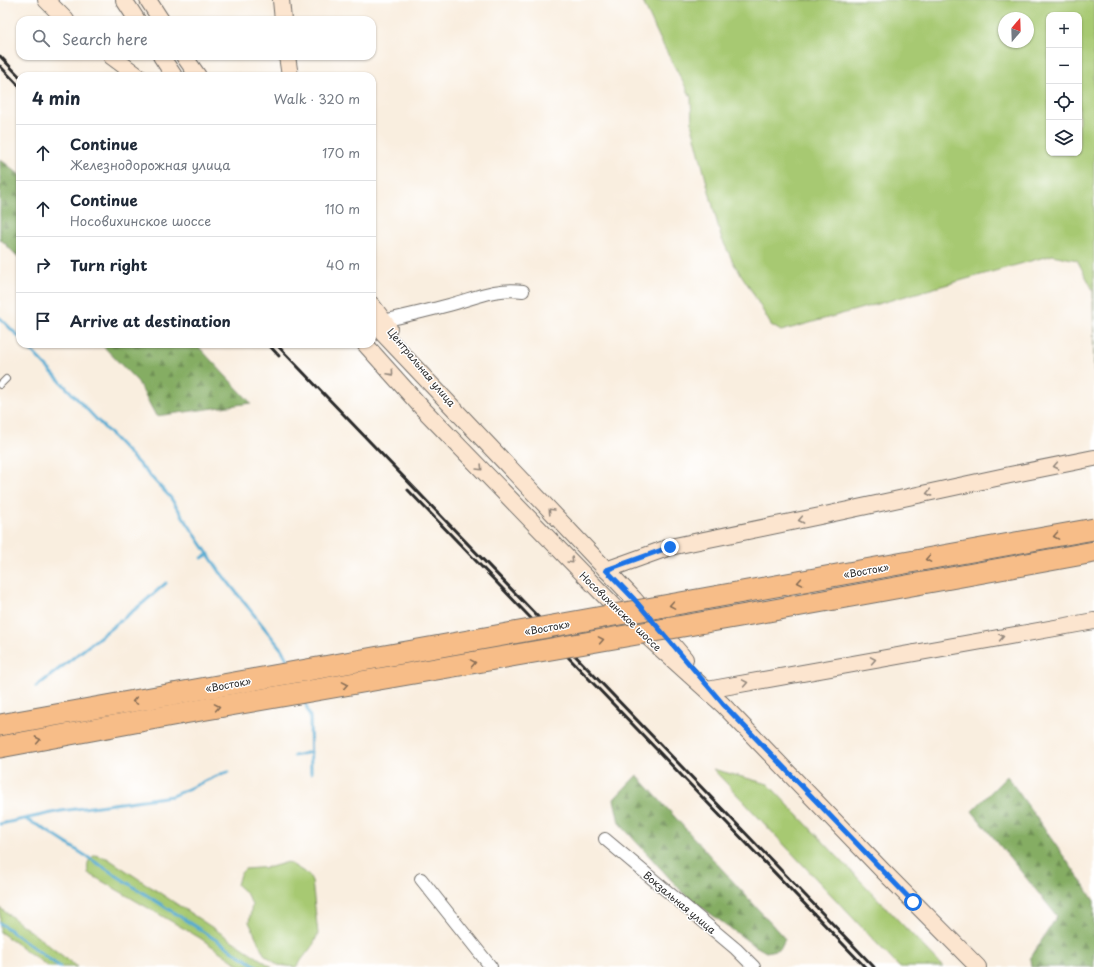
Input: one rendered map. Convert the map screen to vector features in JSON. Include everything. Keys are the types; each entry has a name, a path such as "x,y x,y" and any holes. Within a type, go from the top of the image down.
{"highway":[{"name":"«Восток»","path":"0,725 1094,529"},
{"name":"«Восток»","path":"0,747 178,714 755,614 1091,553"}],"main road":[{"path":"46,0 62,16"},
{"path":"124,0 134,16"},
{"path":"148,0 158,16"},
{"path":"281,0 283,16"},
{"path":"116,60 133,72"},
{"path":"164,60 171,72"},
{"path":"187,60 195,72"},
{"path":"288,60 289,72"},
{"name":"Носовихинское шоссе","path":"378,321 473,429 634,599 709,690"},
{"name":"Носовихинское шоссе","path":"369,348 423,409 620,612 709,690 882,870 978,967"},
{"path":"606,570 670,547 1094,458"},
{"path":"709,690 1094,621"}],"street":[{"path":"378,321 450,305 497,290 509,289 523,291"},
{"name":"Вокзальная улица","path":"605,839 730,944 754,967"},
{"path":"421,879 491,967"}],"lane":[{"path":"0,385 6,379"}],"green space":[{"path":"642,0 1094,0 1094,371 1093,290 1077,260 1052,255 781,331 771,325 750,288 734,264 721,237 692,126 691,97 662,43"},
{"path":"0,159 16,172 16,255 0,239"},
{"path":"105,348 200,348 251,403 156,416 138,382"},
{"path":"713,769 768,784 943,967 899,967"},
{"path":"637,775 785,939 780,949 766,952 752,944 685,895 619,823 614,799"},
{"path":"1007,776 1094,901 1094,967 1031,967 1030,959 1057,916 972,811"},
{"path":"95,855 107,858 272,967 242,967 200,938 88,873 88,862"},
{"path":"288,862 309,875 312,881 318,934 313,945 296,967 278,965 264,954 249,922 252,904 246,893 237,885 240,874 245,869 271,867"},
{"path":"0,908 77,967 49,967 0,932"}],"waterway":[{"path":"0,318 16,334"},
{"path":"29,348 170,497 220,572 282,650 290,665"},
{"path":"202,558 209,554"},
{"path":"36,687 143,603 166,583"},
{"path":"304,700 310,717 311,773"},
{"path":"294,756 311,752"},
{"path":"0,824 61,811 172,796 221,774 229,772"},
{"path":"25,819 41,827 258,967"},
{"path":"0,923 60,967"}],"railway":[{"path":"0,56 16,73"},
{"path":"0,66 16,83"},
{"path":"272,348 279,356"},
{"path":"280,348 874,967"},
{"path":"408,490 865,967"}],"route":[{"path":"670,547 606,570 634,599 723,704 913,902"}]}
